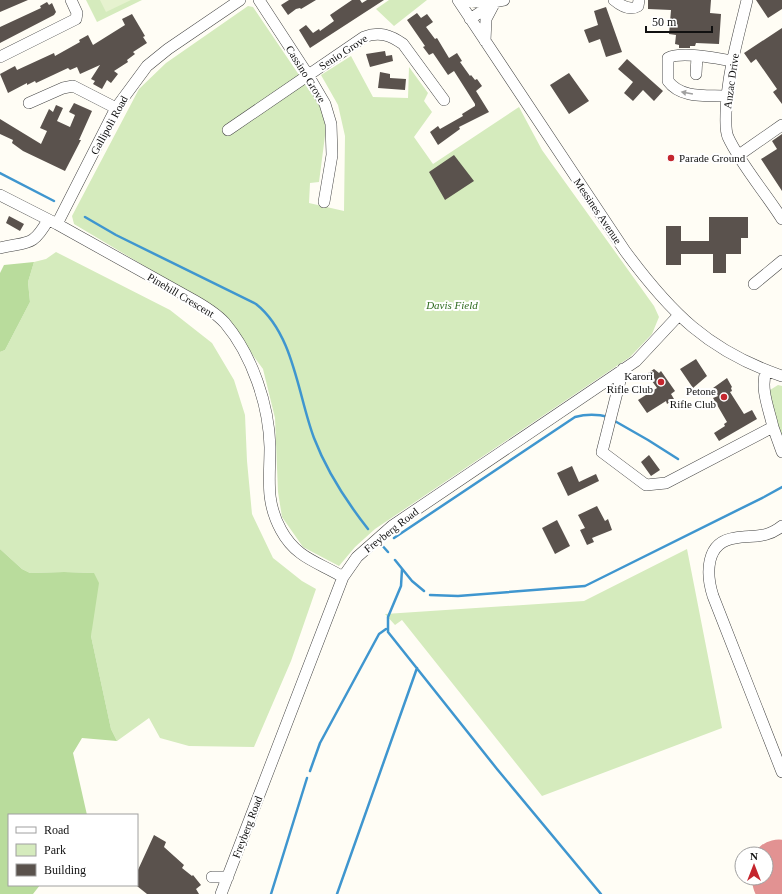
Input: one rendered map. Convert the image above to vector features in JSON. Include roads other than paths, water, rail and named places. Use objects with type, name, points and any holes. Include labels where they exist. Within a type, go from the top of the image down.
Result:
[{"type":"street","points":[[0,56],[76,19],[77,12],[71,0]]},
{"type":"street","name":"Gallipoli Road","points":[[0,248],[24,245],[32,241],[52,222],[116,108],[147,66],[168,49],[240,0]]},
{"type":"street","name":"Cassino Grove","points":[[258,0],[308,75],[325,104],[331,124],[332,155],[324,202]]},
{"type":"street","name":"Messines Avenue","points":[[458,0],[625,251],[650,285],[678,316],[710,341],[733,355],[766,371],[782,376]]},
{"type":"street","points":[[465,0],[498,1]]},
{"type":"street","points":[[616,2],[635,8],[638,6],[639,0]]},
{"type":"street","name":"Anzac Drive","points":[[747,0],[732,61],[726,96],[728,136],[739,155],[780,213]]},
{"type":"street","points":[[470,18],[498,1]]},
{"type":"street","points":[[485,42],[486,19],[498,1]]},
{"type":"street","name":"Senio Grove","points":[[228,130],[364,37],[372,34],[382,34],[393,37],[402,44],[444,100]]},
{"type":"street","points":[[726,96],[678,91],[668,81],[668,58],[675,55],[705,56],[732,61]]},
{"type":"street","points":[[696,74],[698,56]]},
{"type":"street","points":[[29,103],[63,88],[73,86],[116,108]]},
{"type":"street","points":[[739,155],[782,125]]},
{"type":"street","name":"Pinehill Crescent","points":[[0,196],[52,222],[194,300],[224,322],[240,344],[251,366],[265,409],[270,446],[268,483],[271,507],[281,531],[298,552],[317,564],[343,576]]},
{"type":"street","points":[[754,284],[782,261]]},
{"type":"street","name":"Freyberg Road","points":[[221,894],[343,576],[357,557],[392,526],[636,361],[678,316]]},
{"type":"street","points":[[623,369],[602,452],[646,485],[666,483],[773,427]]},
{"type":"street","points":[[766,371],[763,379],[764,387],[773,427],[782,452]]},
{"type":"street","points":[[782,526],[763,536],[733,538],[721,543],[712,552],[708,567],[708,580],[712,596],[782,772]]},
{"type":"street","points":[[212,877],[228,878]]},
{"type":"waterway","points":[[0,173],[54,201]]},
{"type":"waterway","points":[[85,217],[116,235],[256,304],[269,317],[279,332],[287,349],[308,421],[319,451],[338,486],[368,529]]},
{"type":"waterway","points":[[394,538],[575,417],[583,415],[600,415],[609,417]]},
{"type":"waterway","points":[[613,420],[678,459]]},
{"type":"waterway","points":[[430,595],[458,596],[585,586],[782,487]]},
{"type":"waterway","points":[[380,543],[388,552]]},
{"type":"waterway","points":[[395,560],[412,581],[424,591]]},
{"type":"waterway","points":[[402,569],[401,586],[388,617],[388,632],[497,769],[601,894]]},
{"type":"waterway","points":[[310,771],[320,743],[379,634],[386,629]]},
{"type":"waterway","points":[[337,894],[417,668]]},
{"type":"waterway","points":[[271,894],[307,778]]},
{"type":"place","name":"Parade Ground","points":[[671,158]]},
{"type":"place","name":"Karori Rifle Club","points":[[661,382]]},
{"type":"place","name":"Petone Rifle Club","points":[[724,397]]},
{"type":"park label","name":"Davis Field","points":[[452,305]]}]
